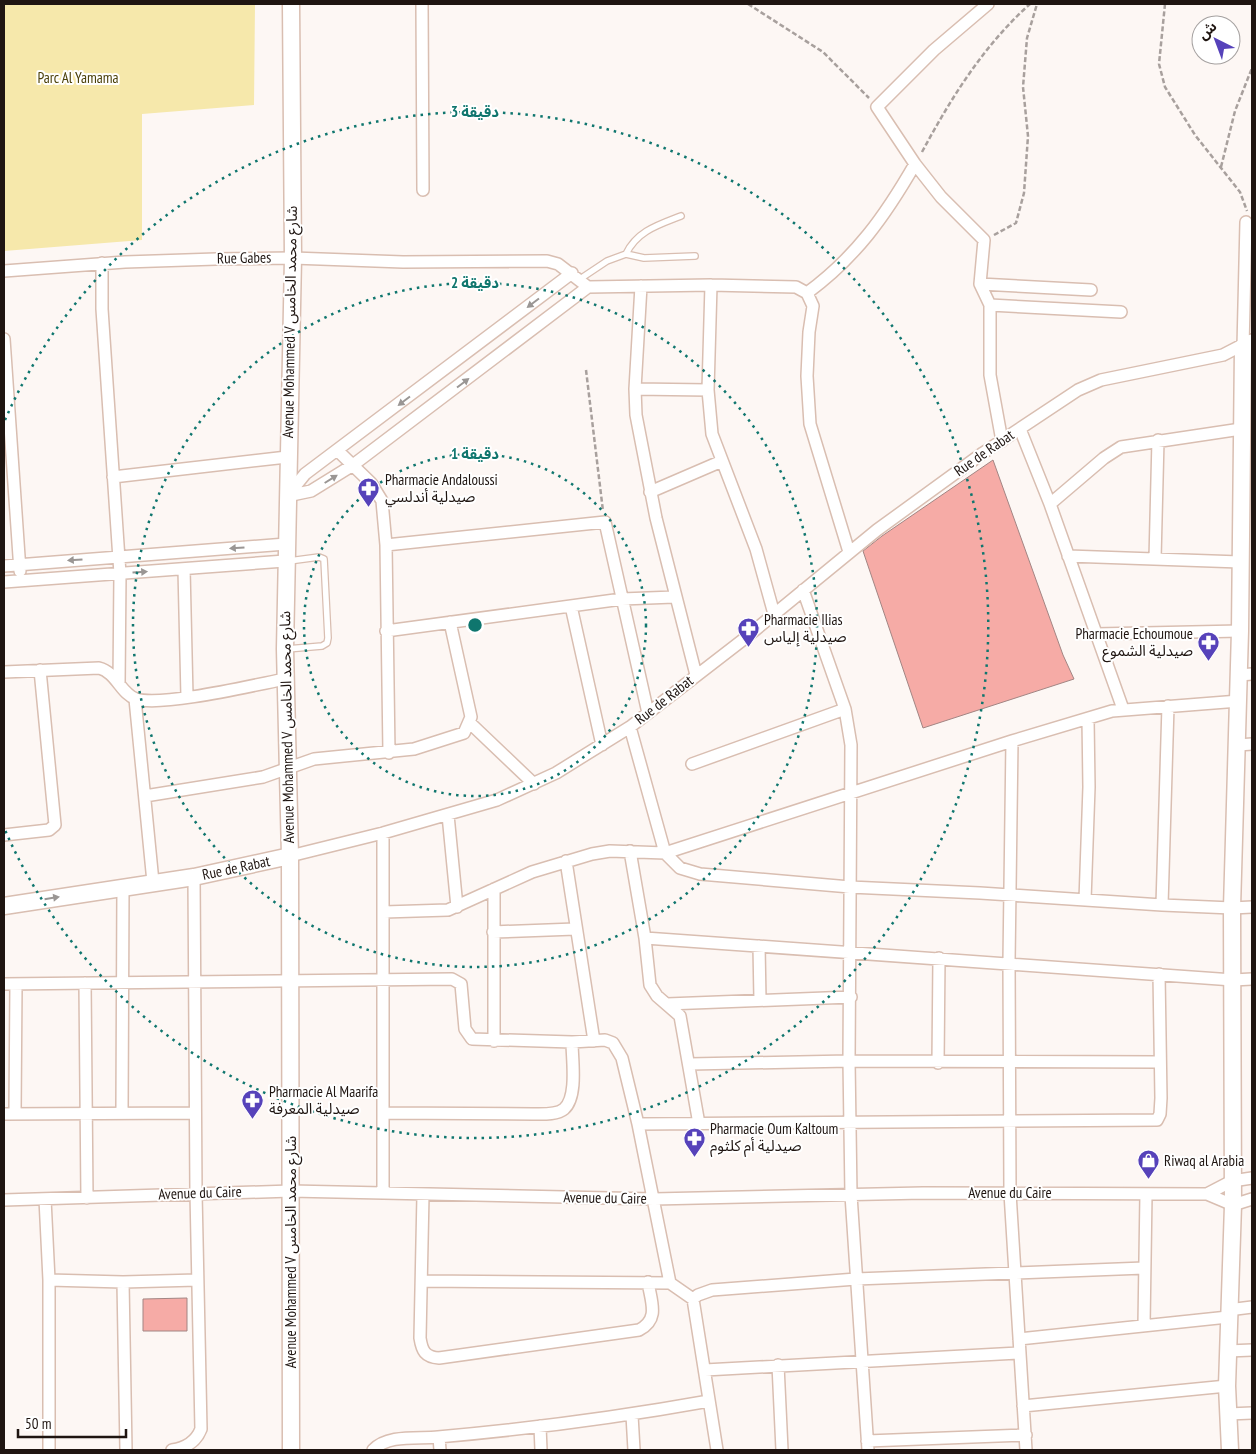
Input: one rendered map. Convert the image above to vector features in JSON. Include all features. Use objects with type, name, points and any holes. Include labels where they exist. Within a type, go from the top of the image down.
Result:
[{"type":"main road","name":"Avenue Mohammed V شارع محمد الخامس","points":[[291,4],[293,258],[285,562],[286,770],[290,856],[291,1450]]},
{"type":"main road","points":[[1230,1450],[1227,1386],[1233,1205],[1232,908],[1245,745],[1239,701],[1246,674],[1240,631],[1240,562],[1241,429],[1248,343]]},
{"type":"main road","name":"Rue de Rabat","points":[[4,906],[194,877],[290,856]]},
{"type":"street","points":[[422,4],[423,190]]},
{"type":"street","points":[[988,4],[934,50],[877,106],[915,164],[941,197],[984,240],[980,284],[990,304],[990,376],[1002,441]]},
{"type":"street","points":[[807,293],[846,262],[875,228],[915,164]]},
{"type":"street","points":[[1246,222],[1248,343]]},
{"type":"street","name":"Rue Gabes","points":[[4,271],[102,263],[293,258],[403,262],[547,261],[554,262],[580,280]]},
{"type":"street","points":[[102,263],[102,309],[120,574],[119,684]]},
{"type":"street","points":[[287,496],[305,474],[580,280],[641,286],[788,286],[807,293],[813,306],[809,332],[807,376],[810,424],[849,552]]},
{"type":"street","points":[[287,496],[311,491],[353,465],[580,280]]},
{"type":"street","points":[[980,284],[1091,290]]},
{"type":"street","points":[[711,285],[708,390],[712,434],[756,549],[774,614]]},
{"type":"street","points":[[641,286],[635,389],[636,415],[650,492],[674,597],[696,675]]},
{"type":"street","points":[[990,304],[1121,312]]},
{"type":"street","points":[[4,339],[9,514],[20,580]]},
{"type":"street","name":"Rue de Rabat","points":[[290,856],[448,815],[497,800],[534,784],[630,727],[774,614],[849,552],[1002,441],[1078,390],[1101,380],[1209,359],[1248,343]]},
{"type":"street","points":[[635,389],[708,390]]},
{"type":"street","points":[[1020,429],[1050,504],[1123,709]]},
{"type":"street","points":[[1050,504],[1113,452],[1129,445],[1241,429]]},
{"type":"street","points":[[1155,559],[1158,440]]},
{"type":"street","points":[[338,451],[371,483],[382,501],[386,545],[389,753]]},
{"type":"street","points":[[113,477],[288,457]]},
{"type":"street","points":[[650,492],[722,461]]},
{"type":"street","points":[[386,545],[605,522],[648,713]]},
{"type":"street","points":[[4,566],[286,544]]},
{"type":"street","points":[[1068,556],[1240,562]]},
{"type":"street","points":[[4,582],[285,562]]},
{"type":"street","points":[[184,569],[187,697]]},
{"type":"street","points":[[803,590],[845,709],[851,745],[850,1122],[856,1279],[868,1446],[918,1445],[1026,1435]]},
{"type":"street","points":[[386,631],[622,599],[674,597]]},
{"type":"street","points":[[570,606],[602,745]]},
{"type":"street","points":[[145,796],[263,777],[314,759],[414,749],[454,738],[464,733],[471,717],[450,622]]},
{"type":"street","points":[[1096,634],[1240,631]]},
{"type":"street","points":[[4,672],[99,668],[109,672],[135,699],[153,882]]},
{"type":"street","points":[[4,834],[49,830],[55,825],[40,670]]},
{"type":"street","points":[[135,699],[187,697],[285,679]]},
{"type":"street","points":[[384,912],[426,912],[457,907],[532,872],[566,861],[610,851],[665,853],[1012,740],[1123,709],[1239,701]]},
{"type":"street","points":[[1162,906],[1168,706]]},
{"type":"street","points":[[692,764],[845,709]]},
{"type":"street","points":[[1085,900],[1089,787],[1088,719]]},
{"type":"street","points":[[470,723],[534,784]]},
{"type":"street","points":[[630,727],[665,853],[680,868],[700,874],[850,887],[1010,895],[1162,906],[1232,908],[1252,906]]},
{"type":"street","points":[[1012,740],[1009,962],[1010,1193],[1026,1450]]},
{"type":"street","points":[[448,815],[457,907]]},
{"type":"street","points":[[383,833],[383,1193]]},
{"type":"street","points":[[630,851],[645,938],[650,985],[656,996],[680,1016],[690,1064],[699,1124]]},
{"type":"street","points":[[566,861],[575,929],[594,1041]]},
{"type":"street","points":[[172,1450],[190,1444],[197,1439],[201,1429],[197,1280],[194,877]]},
{"type":"street","points":[[122,1112],[123,887]]},
{"type":"street","points":[[494,889],[494,1041]]},
{"type":"street","points":[[493,932],[575,929]]},
{"type":"street","points":[[645,938],[1009,962],[1233,980],[1252,979]]},
{"type":"street","points":[[759,946],[760,1000]]},
{"type":"street","points":[[938,1063],[939,958]]},
{"type":"street","points":[[638,1124],[1157,1120],[1160,1114],[1159,974]]},
{"type":"street","points":[[195,1113],[86,1112],[10,1114],[10,984],[452,979],[457,981],[463,989],[465,1028],[472,1039],[572,1042],[605,1040],[612,1043],[618,1049],[638,1124],[670,1283]]},
{"type":"street","points":[[85,983],[87,1198]]},
{"type":"street","points":[[667,1004],[851,997]]},
{"type":"street","points":[[384,1113],[554,1113],[564,1109],[570,1101],[573,1086],[572,1042]]},
{"type":"street","points":[[690,1064],[849,1061],[938,1063],[1010,1061],[1159,1062]]},
{"type":"street","name":"Avenue du Caire","points":[[1207,1194],[1232,1181],[1252,1178]]},
{"type":"street","name":"Avenue du Caire","points":[[4,1200],[291,1191],[654,1199],[1010,1193],[1207,1194],[1233,1205]]},
{"type":"street","points":[[1144,1325],[1146,1194]]},
{"type":"street","points":[[423,1195],[422,1349],[429,1357],[439,1358],[640,1330],[649,1325],[652,1319],[648,1282]]},
{"type":"street","points":[[1233,1205],[1252,1198]]},
{"type":"street","points":[[45,1199],[50,1280],[49,1450]]},
{"type":"street","points":[[693,1299],[712,1290],[856,1279],[1144,1268]]},
{"type":"street","points":[[50,1280],[123,1282],[197,1280]]},
{"type":"street","points":[[423,1281],[670,1283],[693,1299],[717,1450]]},
{"type":"street","points":[[123,1282],[126,1450]]},
{"type":"street","points":[[1019,1339],[1228,1314],[1252,1307]]},
{"type":"street","points":[[1228,1351],[1252,1350]]},
{"type":"street","points":[[705,1370],[1020,1353]]},
{"type":"street","points":[[778,1366],[782,1450]]},
{"type":"street","points":[[1024,1406],[1227,1386]]},
{"type":"street","points":[[373,1450],[380,1445],[396,1440],[439,1437],[632,1415],[709,1401]]},
{"type":"street","points":[[1228,1414],[1252,1412]]},
{"type":"street","points":[[632,1415],[634,1450]]},
{"type":"street","points":[[540,1426],[541,1450]]},
{"type":"street","points":[[439,1437],[440,1450]]},
{"type":"lane","points":[[626,254],[631,243],[650,228],[681,216]]},
{"type":"lane","points":[[580,280],[606,261],[626,254],[644,258],[695,256]]},
{"type":"lane","points":[[285,562],[319,557],[324,560],[328,638],[327,643],[322,646],[285,649]]},
{"type":"path","points":[[748,4],[824,52],[877,106]]},
{"type":"path","points":[[915,164],[937,124],[976,63],[1014,18],[1030,4]]},
{"type":"path","points":[[984,240],[1016,223],[1024,193],[1028,136],[1023,87],[1028,38],[1037,4]]},
{"type":"path","points":[[1165,4],[1159,64],[1165,87],[1195,135],[1244,199],[1246,222]]},
{"type":"path","points":[[1221,167],[1235,111],[1252,68]]},
{"type":"path","points":[[586,370],[597,474],[605,522]]},
{"type":"green space","name":"Parc Al Yamama","points":[[4,4],[255,4],[254,105],[142,114],[142,240],[4,251]]},
{"type":"building","points":[[993,460],[1063,655],[1074,679],[923,728],[863,551]]},
{"type":"building","points":[[187,1298],[187,1331],[143,1331],[143,1299]]},
{"type":"place","name":"Pharmacie Andaloussi صيدلية أندلسي","points":[[369,508]]},
{"type":"place","name":"Pharmacie Ilias صيدلية إلياس","points":[[748,648]]},
{"type":"place","name":"Pharmacie Echoumoue صيدلية الشموع","points":[[1209,662]]},
{"type":"place","name":"Pharmacie Al Maarifa صيدلية المعرفة","points":[[253,1120]]},
{"type":"place","name":"Pharmacie Oum Kaltoum صيدلية أم كلثوم","points":[[694,1157]]},
{"type":"place","name":"Riwaq al Arabia","points":[[1148,1180]]}]
